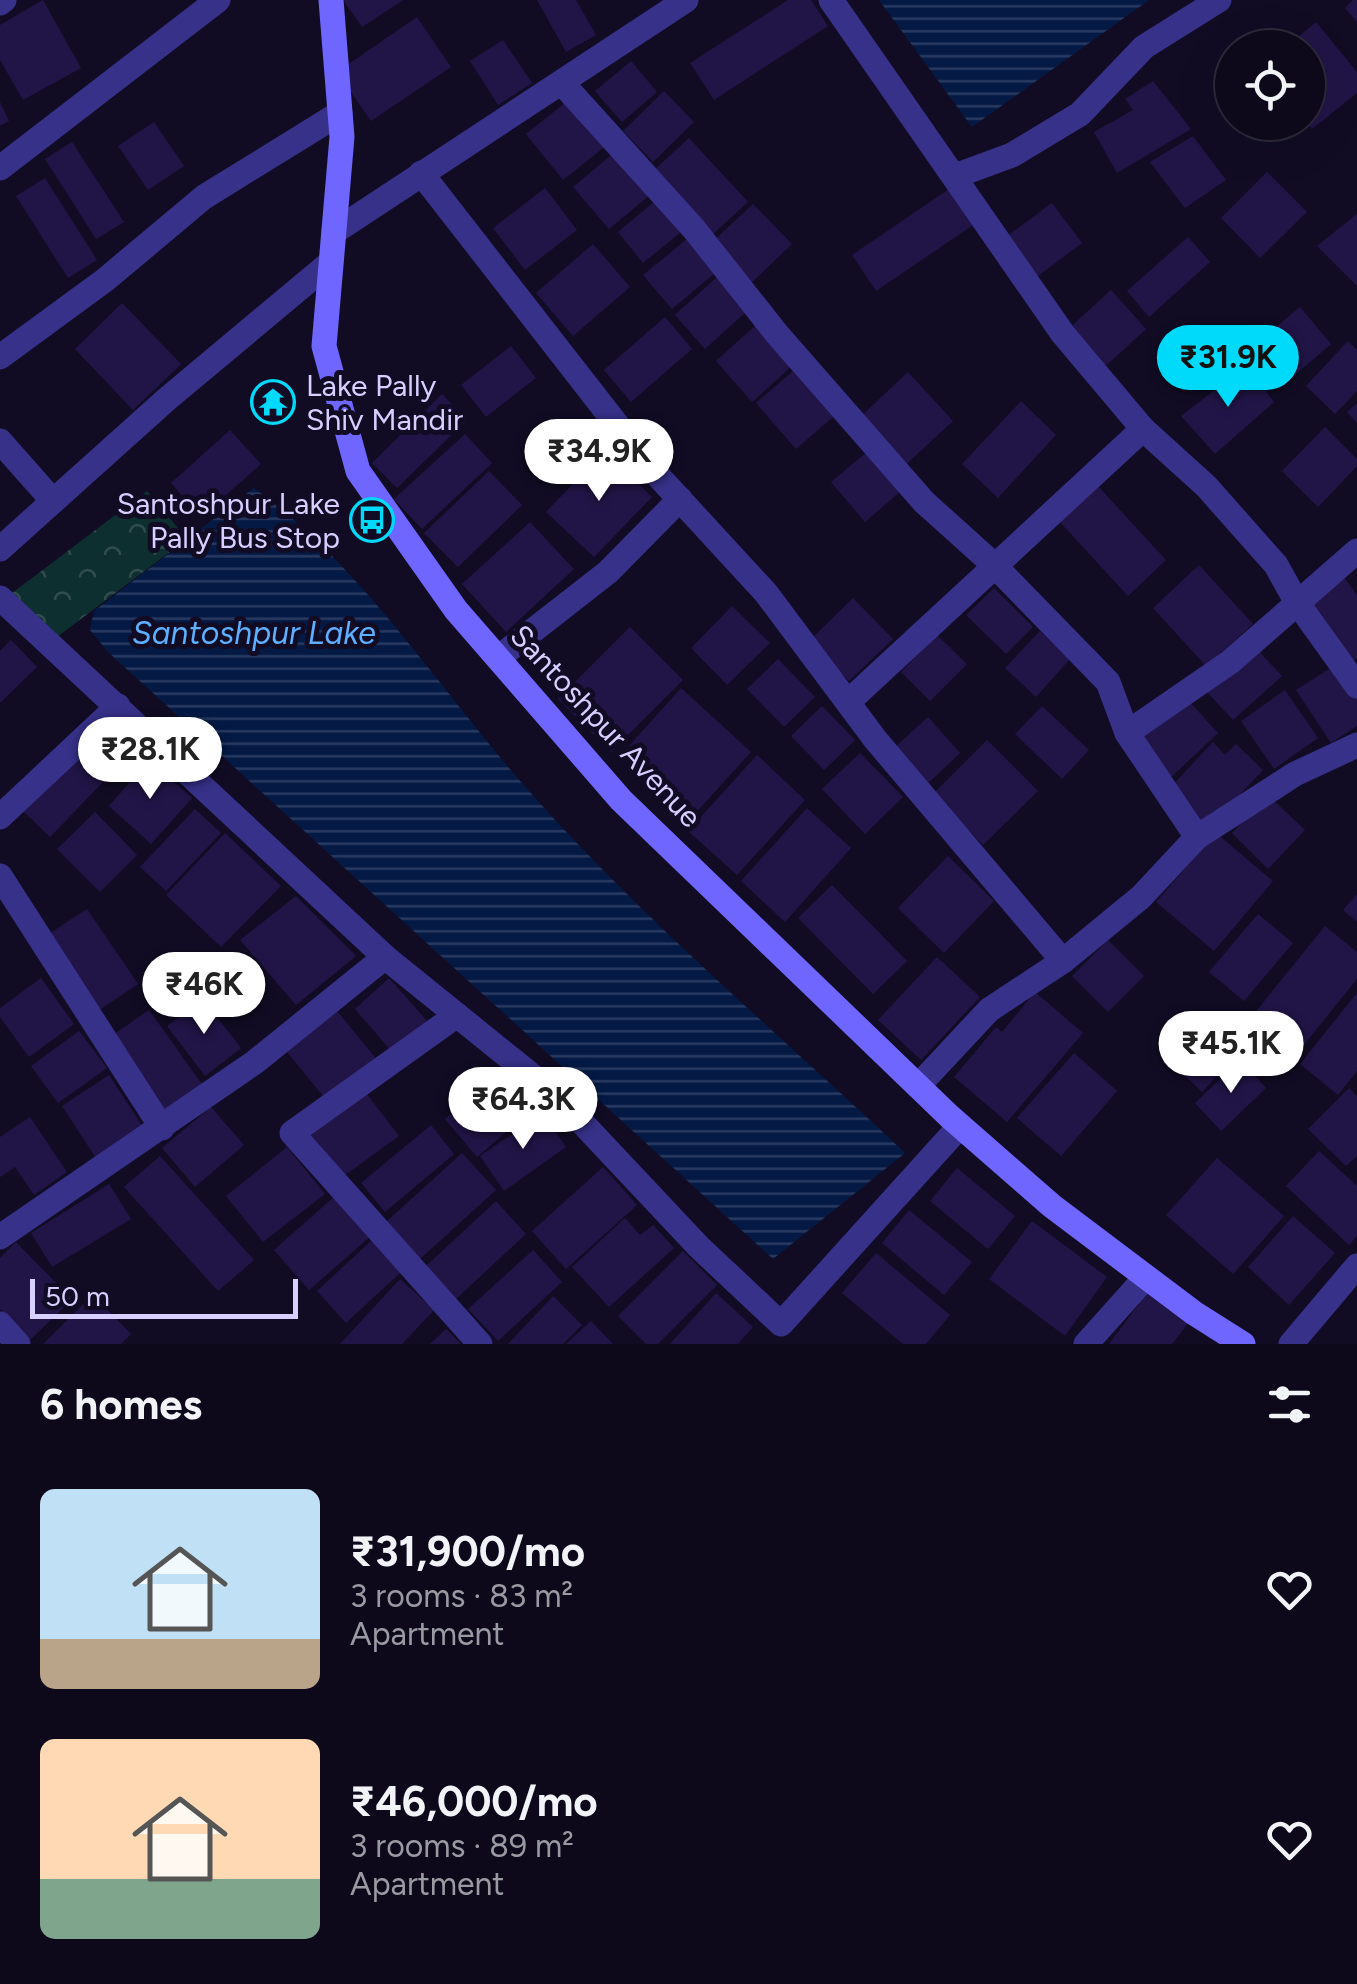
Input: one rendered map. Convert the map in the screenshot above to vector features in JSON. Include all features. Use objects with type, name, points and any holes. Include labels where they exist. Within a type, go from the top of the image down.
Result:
[{"type":"main road","name":"Santoshpur Avenue","points":[[331,0],[340,114],[324,346],[358,470],[456,610],[621,800],[960,1126],[1052,1206],[1243,1344]]},
{"type":"street","points":[[0,168],[218,0]]},
{"type":"street","points":[[334,232],[686,0]]},
{"type":"street","points":[[831,0],[1063,334],[1143,429],[1206,486],[1276,565],[1296,601],[1357,686]]},
{"type":"street","points":[[955,176],[1012,155],[1080,114],[1144,47],[1219,0]]},
{"type":"street","points":[[562,83],[694,229],[777,334],[924,502],[993,564],[1108,682],[1128,733],[1197,837]]},
{"type":"street","points":[[0,358],[105,280],[204,197],[340,114]]},
{"type":"street","points":[[421,174],[602,407],[766,593],[848,702],[1062,961]]},
{"type":"street","points":[[0,548],[331,262]]},
{"type":"street","points":[[848,702],[1143,429]]},
{"type":"street","points":[[0,441],[53,501]]},
{"type":"street","points":[[498,658],[608,572],[680,499]]},
{"type":"street","points":[[1128,733],[1230,662],[1357,551]]},
{"type":"street","points":[[0,598],[385,957],[558,1096],[700,1246],[781,1324],[960,1126]]},
{"type":"street","points":[[2,812],[118,706]]},
{"type":"street","points":[[918,1086],[989,1010],[1062,961],[1141,897],[1197,837],[1295,774],[1357,746]]},
{"type":"street","points":[[0,876],[162,1128]]},
{"type":"street","points":[[0,1238],[255,1062],[385,957]]},
{"type":"street","points":[[457,1015],[292,1134],[480,1344]]},
{"type":"street","points":[[1291,1344],[1357,1266]]},
{"type":"street","points":[[1086,1344],[1146,1277]]},
{"type":"street","points":[[0,1324],[18,1344]]},
{"type":"green space","points":[[147,491],[187,539],[49,643],[3,600]]},
{"type":"water","points":[[879,0],[1149,0],[972,127]]},
{"type":"water","name":"Santoshpur Lake","points":[[254,488],[294,520],[365,592],[528,790],[618,885],[905,1153],[773,1259],[108,652],[90,630],[94,611]]},
{"type":"building","points":[[43,0],[81,68],[23,100],[0,60],[0,25]]},
{"type":"building","points":[[343,0],[403,0],[362,27]]},
{"type":"building","points":[[537,0],[576,0],[596,35],[566,52]]},
{"type":"building","points":[[788,0],[811,0],[828,26],[714,100],[690,63]]},
{"type":"building","points":[[1357,0],[1357,22],[1345,8]]},
{"type":"building","points":[[417,17],[451,67],[371,121],[337,72]]},
{"type":"building","points":[[1316,22],[1323,30],[1306,30]]},
{"type":"building","points":[[1325,33],[1357,72],[1357,93],[1325,119]]},
{"type":"building","points":[[503,40],[532,83],[498,105],[470,61]]},
{"type":"building","points":[[631,61],[657,92],[622,122],[595,91]]},
{"type":"building","points":[[1153,81],[1191,129],[1117,173],[1094,132],[1133,110],[1125,99]]},
{"type":"building","points":[[664,91],[694,122],[653,162],[623,131]]},
{"type":"building","points":[[570,99],[607,145],[563,180],[526,134]]},
{"type":"building","points":[[0,102],[9,121],[0,126]]},
{"type":"building","points":[[154,122],[184,166],[148,190],[118,146]]},
{"type":"building","points":[[1193,136],[1226,180],[1185,208],[1150,162]]},
{"type":"building","points":[[689,138],[748,202],[712,235],[653,171]]},
{"type":"building","points":[[72,142],[124,222],[96,239],[45,159]]},
{"type":"building","points":[[615,152],[651,194],[609,229],[573,187]]},
{"type":"building","points":[[1267,172],[1307,212],[1260,258],[1221,218]]},
{"type":"building","points":[[45,178],[97,260],[68,278],[16,196]]},
{"type":"building","points":[[952,187],[976,223],[876,291],[852,255]]},
{"type":"building","points":[[545,188],[577,230],[525,270],[493,228]]},
{"type":"building","points":[[655,201],[681,232],[643,263],[618,232]]},
{"type":"building","points":[[1052,203],[1082,243],[1034,279],[1003,239]]},
{"type":"building","points":[[753,204],[792,244],[748,286],[709,245]]},
{"type":"building","points":[[1357,214],[1357,286],[1317,246]]},
{"type":"building","points":[[1188,237],[1210,262],[1149,317],[1127,291]]},
{"type":"building","points":[[687,239],[715,273],[672,309],[643,275]]},
{"type":"building","points":[[593,244],[630,287],[573,336],[536,293]]},
{"type":"building","points":[[717,277],[748,310],[705,349],[675,315]]},
{"type":"building","points":[[1111,290],[1146,329],[1098,373],[1063,334]]},
{"type":"building","points":[[122,303],[181,364],[133,410],[75,349]]},
{"type":"building","points":[[1300,307],[1331,344],[1280,388],[1248,350]]},
{"type":"building","points":[[665,317],[692,349],[631,402],[604,370]]},
{"type":"building","points":[[757,324],[793,365],[752,402],[716,361]]},
{"type":"building","points":[[1348,341],[1357,350],[1357,391],[1335,414],[1306,386]]},
{"type":"building","points":[[511,346],[536,378],[486,417],[461,385]]},
{"type":"building","points":[[1246,366],[1274,402],[1215,454],[1181,416]]},
{"type":"building","points":[[793,371],[833,417],[796,449],[756,403]]},
{"type":"building","points":[[908,372],[953,421],[902,468],[857,420]]},
{"type":"building","points":[[442,394],[467,420],[397,488],[372,463]]},
{"type":"building","points":[[1021,401],[1056,435],[998,498],[962,464]]},
{"type":"building","points":[[1357,403],[1357,423],[1347,412]]},
{"type":"building","points":[[1325,427],[1357,459],[1357,466],[1318,507],[1282,471]]},
{"type":"building","points":[[230,430],[261,464],[201,517],[171,483]]},
{"type":"building","points":[[465,434],[492,463],[422,529],[394,499]]},
{"type":"building","points":[[604,451],[652,497],[594,557],[546,512]]},
{"type":"building","points":[[867,452],[901,491],[865,522],[831,482]]},
{"type":"building","points":[[489,471],[522,505],[458,567],[424,533]]},
{"type":"building","points":[[1096,484],[1166,560],[1128,596],[1058,520]]},
{"type":"building","points":[[530,522],[574,569],[506,632],[462,584]]},
{"type":"building","points":[[1199,565],[1253,624],[1206,666],[1153,608]]},
{"type":"building","points":[[1338,569],[1357,595],[1357,658],[1345,667],[1296,601]]},
{"type":"building","points":[[994,588],[1033,627],[1006,654],[966,615]]},
{"type":"building","points":[[853,598],[893,639],[849,681],[809,641]]},
{"type":"building","points":[[732,606],[770,643],[727,685],[691,648]]},
{"type":"building","points":[[630,627],[683,680],[611,752],[558,699]]},
{"type":"building","points":[[1040,631],[1070,659],[1036,697],[1005,668]]},
{"type":"building","points":[[937,635],[967,664],[930,701],[901,672]]},
{"type":"building","points":[[11,640],[37,667],[0,703],[0,651]]},
{"type":"building","points":[[1252,644],[1282,676],[1233,720],[1203,688]]},
{"type":"building","points":[[778,659],[815,697],[784,727],[747,689]]},
{"type":"building","points":[[1337,664],[1357,695],[1357,726],[1331,743],[1296,690]]},
{"type":"building","points":[[681,688],[751,752],[691,818],[621,755]]},
{"type":"building","points":[[1285,690],[1318,738],[1274,769],[1241,721]]},
{"type":"building","points":[[1186,698],[1218,733],[1168,780],[1135,744]]},
{"type":"building","points":[[822,706],[855,740],[824,770],[791,736]]},
{"type":"building","points":[[1042,706],[1089,750],[1062,779],[1015,734]]},
{"type":"building","points":[[928,717],[960,753],[925,786],[892,750]]},
{"type":"building","points":[[106,725],[133,751],[50,837],[22,810]]},
{"type":"building","points":[[987,740],[1038,791],[983,845],[933,794]]},
{"type":"building","points":[[1213,742],[1225,755],[1236,744],[1263,770],[1208,828],[1168,790]]},
{"type":"building","points":[[860,753],[903,797],[865,834],[822,789]]},
{"type":"building","points":[[757,755],[805,800],[737,875],[688,831]]},
{"type":"building","points":[[149,760],[192,798],[151,844],[109,806]]},
{"type":"building","points":[[1268,795],[1305,830],[1268,869],[1232,833]]},
{"type":"building","points":[[807,808],[851,848],[785,922],[741,881]]},
{"type":"building","points":[[195,809],[221,833],[166,891],[140,867]]},
{"type":"building","points":[[95,812],[137,855],[100,892],[57,849]]},
{"type":"building","points":[[225,833],[281,886],[221,947],[166,895]]},
{"type":"building","points":[[1216,833],[1273,881],[1214,951],[1156,902]]},
{"type":"building","points":[[948,856],[994,901],[944,953],[898,908]]},
{"type":"building","points":[[832,885],[907,961],[873,994],[798,918]]},
{"type":"building","points":[[1357,894],[1357,922],[1343,910]]},
{"type":"building","points":[[296,896],[356,956],[296,1005],[240,940]]},
{"type":"building","points":[[87,909],[138,984],[95,1013],[44,937]]},
{"type":"building","points":[[1258,914],[1293,943],[1244,1001],[1209,972]]},
{"type":"building","points":[[1325,926],[1357,952],[1357,979],[1290,1062],[1245,1025]]},
{"type":"building","points":[[1108,940],[1144,976],[1108,1012],[1072,976]]},
{"type":"building","points":[[937,957],[980,997],[921,1060],[878,1020]]},
{"type":"building","points":[[41,978],[74,1024],[29,1057],[0,1017],[0,1008]]},
{"type":"building","points":[[389,978],[428,1022],[393,1053],[355,1009]]},
{"type":"building","points":[[1035,992],[1083,1033],[1007,1122],[954,1077],[996,1027],[1002,1032]]},
{"type":"building","points":[[1357,993],[1357,1071],[1338,1095],[1300,1064]]},
{"type":"building","points":[[203,999],[241,1048],[205,1076],[167,1026]]},
{"type":"building","points":[[149,1010],[204,1087],[163,1117],[107,1039]]},
{"type":"building","points":[[337,1011],[379,1062],[329,1103],[287,1052]]},
{"type":"building","points":[[1213,1018],[1244,1048],[1202,1092],[1171,1062]]},
{"type":"building","points":[[79,1031],[107,1068],[58,1103],[31,1066]]},
{"type":"building","points":[[1074,1053],[1117,1091],[1061,1156],[1017,1118]]},
{"type":"building","points":[[1240,1060],[1266,1088],[1221,1131],[1195,1103]]},
{"type":"building","points":[[503,1071],[534,1108],[477,1157],[445,1119]]},
{"type":"building","points":[[109,1075],[143,1127],[96,1158],[62,1106]]},
{"type":"building","points":[[1349,1088],[1357,1096],[1357,1156],[1346,1166],[1308,1129]]},
{"type":"building","points":[[363,1089],[399,1136],[341,1178],[306,1130]]},
{"type":"building","points":[[211,1107],[244,1145],[195,1187],[162,1148]]},
{"type":"building","points":[[543,1113],[566,1147],[504,1191],[480,1156]]},
{"type":"building","points":[[30,1117],[67,1172],[34,1195],[15,1167],[0,1177],[0,1137]]},
{"type":"building","points":[[431,1125],[454,1154],[385,1212],[361,1183]]},
{"type":"building","points":[[287,1147],[325,1194],[263,1242],[226,1196]]},
{"type":"building","points":[[1319,1151],[1357,1186],[1357,1236],[1349,1245],[1286,1186]]},
{"type":"building","points":[[462,1153],[496,1190],[420,1259],[386,1222]]},
{"type":"building","points":[[160,1156],[254,1260],[218,1291],[124,1187]]},
{"type":"building","points":[[1217,1158],[1284,1216],[1233,1274],[1166,1215]]},
{"type":"building","points":[[603,1167],[637,1205],[566,1269],[532,1231]]},
{"type":"building","points":[[957,1168],[1015,1216],[988,1249],[930,1201]]},
{"type":"building","points":[[109,1184],[131,1219],[52,1267],[31,1233]]},
{"type":"building","points":[[336,1195],[372,1235],[309,1290],[274,1250]]},
{"type":"building","points":[[496,1201],[526,1234],[456,1299],[426,1266]]},
{"type":"building","points":[[909,1210],[972,1262],[944,1295],[882,1243]]},
{"type":"building","points":[[1293,1216],[1335,1253],[1289,1305],[1248,1267]]},
{"type":"building","points":[[625,1218],[640,1235],[653,1225],[674,1248],[609,1307],[572,1267]]},
{"type":"building","points":[[1032,1221],[1107,1277],[1065,1336],[989,1279]]},
{"type":"building","points":[[372,1240],[401,1272],[346,1323],[317,1291]]},
{"type":"building","points":[[16,1242],[72,1299],[30,1340],[0,1309],[0,1258]]},
{"type":"building","points":[[533,1250],[562,1282],[498,1341],[468,1309]]},
{"type":"building","points":[[683,1251],[717,1285],[658,1344],[646,1344],[618,1316]]},
{"type":"building","points":[[876,1253],[950,1315],[926,1344],[903,1344],[842,1293]]},
{"type":"building","points":[[400,1279],[434,1310],[402,1344],[340,1344]]},
{"type":"building","points":[[716,1293],[753,1327],[738,1344],[670,1344]]},
{"type":"building","points":[[1147,1293],[1188,1323],[1172,1344],[1109,1344]]},
{"type":"building","points":[[93,1295],[131,1334],[121,1344],[43,1344]]},
{"type":"building","points":[[553,1296],[582,1325],[563,1344],[508,1344]]},
{"type":"building","points":[[591,1321],[613,1344],[566,1344]]},
{"type":"building","points":[[446,1329],[461,1344],[430,1344]]},
{"type":"place","name":"Lake Pally Shiv Mandir","points":[[273,402]]},
{"type":"place","name":"Santoshpur Lake Pally Bus Stop","points":[[372,520]]}]
